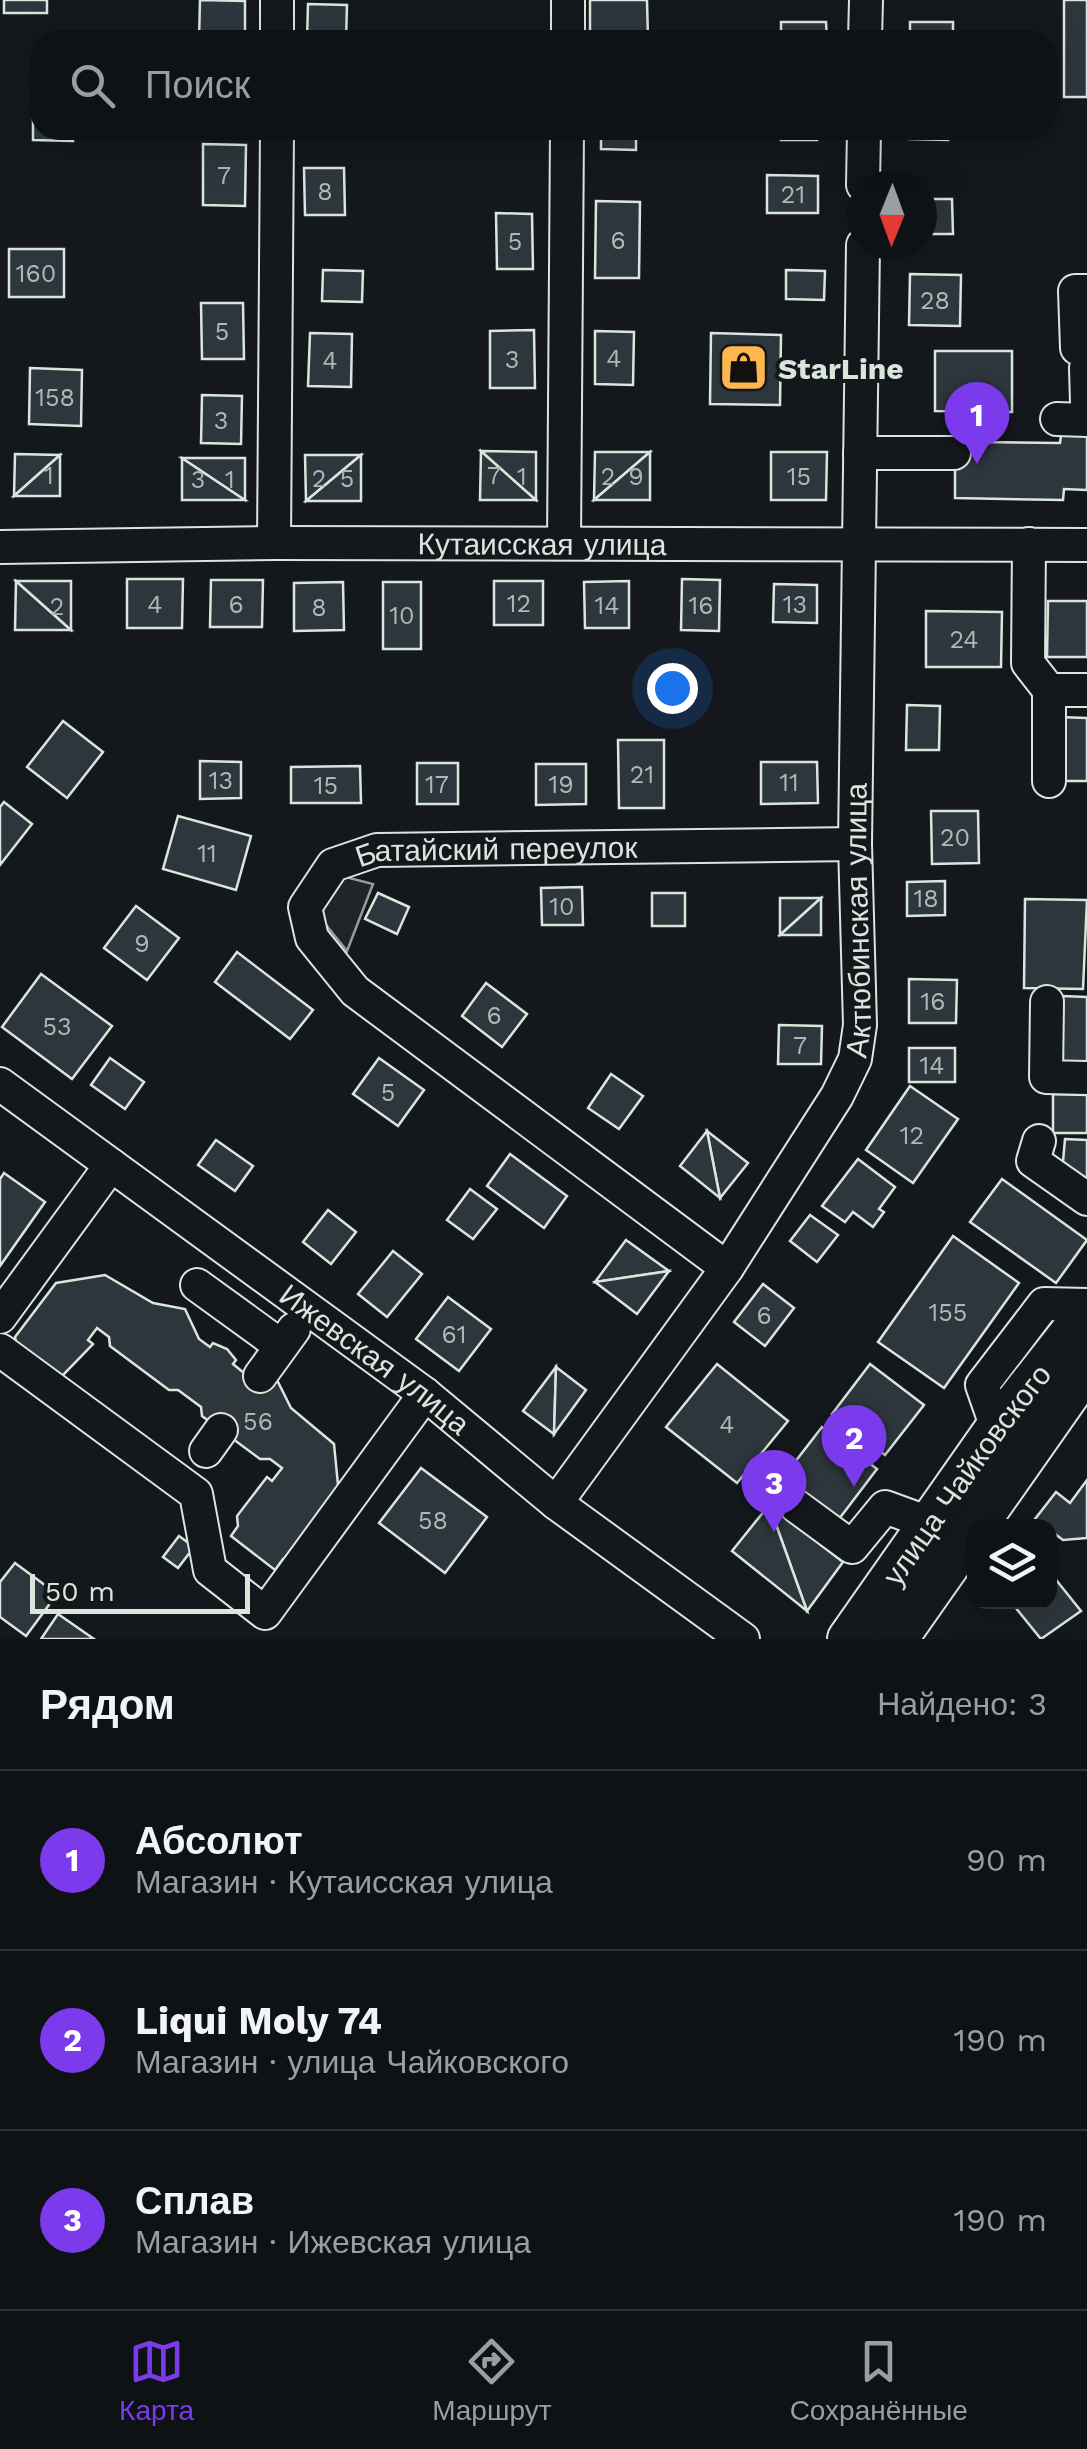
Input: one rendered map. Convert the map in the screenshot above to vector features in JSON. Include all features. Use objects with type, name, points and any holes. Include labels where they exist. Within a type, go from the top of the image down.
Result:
[{"type":"main road","name":"улица Чайковского","points":[[848,1639],[997,1428],[1087,1309]]},
{"type":"main road","name":"улица Чайковского","points":[[896,1639],[1087,1367]]},
{"type":"street","points":[[277,30],[278,0]]},
{"type":"street","points":[[568,0],[568,30]]},
{"type":"street","points":[[865,30],[866,0]]},
{"type":"street","points":[[274,543],[276,140]]},
{"type":"street","points":[[564,543],[567,140]]},
{"type":"street","points":[[863,170],[864,140]]},
{"type":"street","name":"Актюбинская улица","points":[[556,1504],[727,1268],[837,1096],[855,1059],[860,1025],[854,844],[862,260]]},
{"type":"street","points":[[1087,291],[1075,291],[1087,403]]},
{"type":"street","points":[[860,453],[954,453]]},
{"type":"street","name":"Кутаисская улица","points":[[0,547],[274,543],[1087,545]]},
{"type":"street","points":[[1030,544],[1028,663],[1049,690],[1049,781]]},
{"type":"street","points":[[1049,690],[1087,690]]},
{"type":"street","name":"Батайский переулок","points":[[727,1268],[355,991],[312,938],[305,907],[333,865],[378,850],[854,844]]},
{"type":"street","points":[[1047,1002],[1046,1076],[1087,1078]]},
{"type":"street","name":"Ижевская улица","points":[[0,1084],[425,1394],[556,1504],[743,1639]]},
{"type":"street","points":[[1039,1141],[1033,1161],[1087,1199]]},
{"type":"street","points":[[0,1317],[111,1165]]},
{"type":"street","points":[[224,1247],[190,1294],[281,1346]]},
{"type":"street","points":[[260,1376],[308,1309]]},
{"type":"street","points":[[0,1350],[196,1494],[210,1570],[265,1613],[425,1394]]},
{"type":"street","points":[[796,1506],[852,1547],[885,1507],[929,1523]]},
{"type":"shaded area","points":[[334,874],[373,884],[347,951],[314,910]]},
{"type":"building","points":[[4,0],[47,0],[47,13],[4,13]]},
{"type":"building","points":[[200,0],[245,1],[245,30],[199,30]]},
{"type":"building","points":[[590,0],[647,0],[648,30],[590,30]]},
{"type":"building","points":[[1064,0],[1087,0],[1087,97],[1064,97]]},
{"type":"building","points":[[308,4],[347,5],[346,30],[307,30]]},
{"type":"building","points":[[781,22],[826,22],[826,30],[781,30]]},
{"type":"building","points":[[910,22],[953,22],[953,30],[910,30]]},
{"type":"building","points":[[601,140],[636,140],[636,150],[601,149]]},
{"type":"building","points":[[203,144],[246,145],[245,206],[203,205]]},
{"type":"building","points":[[304,168],[344,168],[345,215],[305,215]]},
{"type":"building","points":[[767,175],[818,176],[818,213],[767,213]]},
{"type":"building","points":[[937,199],[952,199],[953,234],[937,234]]},
{"type":"building","points":[[596,201],[640,202],[639,278],[595,278]]},
{"type":"building","points":[[496,213],[532,214],[533,269],[497,269]]},
{"type":"building","points":[[9,249],[64,249],[64,297],[9,297]]},
{"type":"building","points":[[323,270],[363,271],[362,302],[322,301]]},
{"type":"building","points":[[786,270],[825,271],[824,300],[786,299]]},
{"type":"building","points":[[910,274],[961,275],[960,326],[909,325]]},
{"type":"building","points":[[201,303],[243,303],[244,359],[202,359]]},
{"type":"building","points":[[534,330],[535,388],[490,388],[490,331]]},
{"type":"building","points":[[595,331],[634,332],[633,385],[595,384]]},
{"type":"building","points":[[310,333],[352,334],[351,387],[308,386]]},
{"type":"building","points":[[711,333],[781,335],[780,405],[710,404]]},
{"type":"building","points":[[935,351],[1012,351],[1012,412],[935,411]]},
{"type":"building","points":[[30,368],[82,370],[81,426],[29,424]]},
{"type":"building","points":[[202,395],[242,396],[241,444],[201,443]]},
{"type":"building","points":[[1062,427],[1087,428],[1087,490],[1064,489],[1063,500],[955,498],[955,462],[977,442],[1060,443]]},
{"type":"building","points":[[481,451],[536,500],[480,500]]},
{"type":"building","points":[[481,451],[536,452],[536,500]]},
{"type":"building","points":[[595,452],[650,452],[594,500]]},
{"type":"building","points":[[650,452],[650,500],[594,500]]},
{"type":"building","points":[[771,452],[827,452],[826,500],[771,500]]},
{"type":"building","points":[[15,454],[60,455],[14,496]]},
{"type":"building","points":[[60,455],[60,496],[14,496]]},
{"type":"building","points":[[305,455],[361,455],[306,501]]},
{"type":"building","points":[[361,455],[361,501],[306,501]]},
{"type":"building","points":[[182,458],[245,500],[182,500]]},
{"type":"building","points":[[182,458],[245,458],[245,500]]},
{"type":"building","points":[[127,579],[183,579],[182,628],[127,628]]},
{"type":"building","points":[[682,579],[720,580],[719,631],[681,630]]},
{"type":"building","points":[[211,580],[263,580],[262,627],[210,627]]},
{"type":"building","points":[[16,581],[71,630],[15,630]]},
{"type":"building","points":[[16,581],[71,581],[71,630]]},
{"type":"building","points":[[494,581],[543,581],[543,625],[494,625]]},
{"type":"building","points":[[629,581],[629,628],[585,628],[584,582]]},
{"type":"building","points":[[343,582],[344,630],[294,631],[294,583]]},
{"type":"building","points":[[383,582],[421,582],[421,649],[383,649]]},
{"type":"building","points":[[774,584],[817,585],[817,623],[773,622]]},
{"type":"building","points":[[1048,601],[1087,601],[1087,657],[1047,657]]},
{"type":"building","points":[[926,611],[1002,612],[1001,667],[926,667]]},
{"type":"building","points":[[907,705],[940,706],[939,750],[906,750]]},
{"type":"building","points":[[1058,717],[1087,718],[1087,781],[1058,781]]},
{"type":"building","points":[[63,721],[103,752],[67,798],[27,767]]},
{"type":"building","points":[[618,740],[664,740],[664,808],[619,808]]},
{"type":"building","points":[[200,761],[241,762],[241,798],[200,799]]},
{"type":"building","points":[[761,762],[817,762],[818,803],[761,804]]},
{"type":"building","points":[[417,763],[458,763],[458,804],[417,804]]},
{"type":"building","points":[[536,764],[586,764],[586,804],[536,805]]},
{"type":"building","points":[[360,766],[361,803],[291,803],[291,767]]},
{"type":"building","points":[[4,802],[32,824],[0,865],[0,807]]},
{"type":"building","points":[[931,811],[978,811],[979,863],[932,864]]},
{"type":"building","points":[[178,816],[251,836],[236,890],[163,869]]},
{"type":"building","points":[[945,881],[945,915],[907,916],[907,882]]},
{"type":"building","points":[[582,887],[583,925],[542,925],[541,888]]},
{"type":"building","points":[[378,893],[409,907],[397,934],[365,919]]},
{"type":"building","points":[[652,893],[685,893],[685,926],[652,926]]},
{"type":"building","points":[[780,898],[821,898],[780,935]]},
{"type":"building","points":[[821,898],[821,935],[780,935]]},
{"type":"building","points":[[1025,899],[1087,900],[1083,989],[1024,988]]},
{"type":"building","points":[[136,906],[179,938],[147,980],[104,948]]},
{"type":"building","points":[[237,952],[313,1010],[290,1039],[215,982]]},
{"type":"building","points":[[41,974],[112,1026],[72,1079],[2,1027]]},
{"type":"building","points":[[909,979],[957,980],[956,1023],[909,1023]]},
{"type":"building","points":[[486,983],[527,1014],[502,1047],[462,1016]]},
{"type":"building","points":[[1062,996],[1087,997],[1087,1068],[1060,1067]]},
{"type":"building","points":[[779,1025],[822,1026],[821,1064],[778,1064]]},
{"type":"building","points":[[909,1048],[955,1048],[955,1082],[909,1082]]},
{"type":"building","points":[[110,1058],[144,1082],[125,1109],[91,1085]]},
{"type":"building","points":[[379,1058],[424,1090],[398,1126],[353,1094]]},
{"type":"building","points":[[611,1074],[643,1096],[619,1129],[588,1108]]},
{"type":"building","points":[[910,1086],[958,1119],[913,1183],[866,1150]]},
{"type":"building","points":[[1053,1094],[1087,1095],[1087,1133],[1053,1133]]},
{"type":"building","points":[[707,1131],[748,1163],[720,1198]]},
{"type":"building","points":[[707,1131],[720,1198],[680,1166]]},
{"type":"building","points":[[1065,1139],[1087,1140],[1087,1195],[1062,1173]]},
{"type":"building","points":[[216,1140],[253,1166],[235,1191],[198,1165]]},
{"type":"building","points":[[510,1154],[567,1196],[544,1228],[487,1186]]},
{"type":"building","points":[[858,1159],[895,1187],[879,1209],[884,1212],[873,1227],[853,1212],[845,1222],[822,1206]]},
{"type":"building","points":[[4,1173],[45,1202],[0,1266],[0,1179]]},
{"type":"building","points":[[1002,1179],[1087,1240],[1056,1283],[970,1222]]},
{"type":"building","points":[[470,1189],[497,1209],[473,1239],[447,1220]]},
{"type":"building","points":[[328,1210],[356,1232],[331,1264],[303,1242]]},
{"type":"building","points":[[810,1215],[838,1235],[817,1262],[790,1241]]},
{"type":"building","points":[[953,1236],[1019,1283],[944,1388],[878,1342]]},
{"type":"building","points":[[626,1240],[669,1271],[595,1282]]},
{"type":"building","points":[[393,1251],[422,1274],[387,1317],[358,1294]]},
{"type":"building","points":[[669,1271],[637,1314],[595,1282]]},
{"type":"building","points":[[105,1275],[153,1303],[185,1309],[199,1339],[210,1347],[213,1343],[227,1349],[236,1360],[233,1364],[244,1373],[276,1378],[291,1408],[334,1444],[339,1495],[291,1559],[283,1559],[275,1570],[231,1536],[238,1526],[237,1516],[267,1477],[272,1481],[282,1468],[270,1459],[260,1459],[202,1416],[201,1407],[178,1390],[169,1390],[110,1346],[109,1337],[97,1328],[88,1340],[93,1344],[60,1378],[17,1347],[15,1337],[56,1283]]},
{"type":"building","points":[[763,1284],[794,1308],[765,1346],[734,1322]]},
{"type":"building","points":[[448,1297],[491,1329],[459,1371],[416,1339]]},
{"type":"building","points":[[717,1364],[788,1421],[737,1483],[666,1427]]},
{"type":"building","points":[[870,1364],[924,1405],[885,1455],[832,1414]]},
{"type":"building","points":[[556,1367],[554,1434],[523,1411]]},
{"type":"building","points":[[556,1367],[586,1390],[554,1434]]},
{"type":"building","points":[[822,1427],[877,1469],[836,1523],[781,1480]]},
{"type":"building","points":[[421,1468],[487,1517],[445,1573],[379,1523]]},
{"type":"building","points":[[1087,1480],[1087,1538],[1063,1540],[1057,1536],[1057,1519],[1035,1519],[1056,1492],[1070,1503]]},
{"type":"building","points":[[769,1505],[843,1562],[807,1611]]},
{"type":"building","points":[[769,1505],[807,1611],[732,1551]]},
{"type":"building","points":[[179,1536],[194,1547],[178,1568],[163,1557]]},
{"type":"building","points":[[15,1563],[57,1594],[26,1636],[0,1617],[0,1582]]},
{"type":"building","points":[[1057,1581],[1081,1611],[1041,1639],[1017,1609],[1057,1609]]},
{"type":"building","points":[[58,1614],[94,1639],[41,1639]]},
{"type":"tunnel","points":[[221,1430],[260,1376]]},
{"type":"place","name":"StarLine","points":[[743,368]]},
{"type":"place","name":"Абсолют","points":[[977,464]]},
{"type":"place","name":"Liqui Moly 74","points":[[854,1487]]},
{"type":"place","name":"Сплав","points":[[774,1532]]}]
